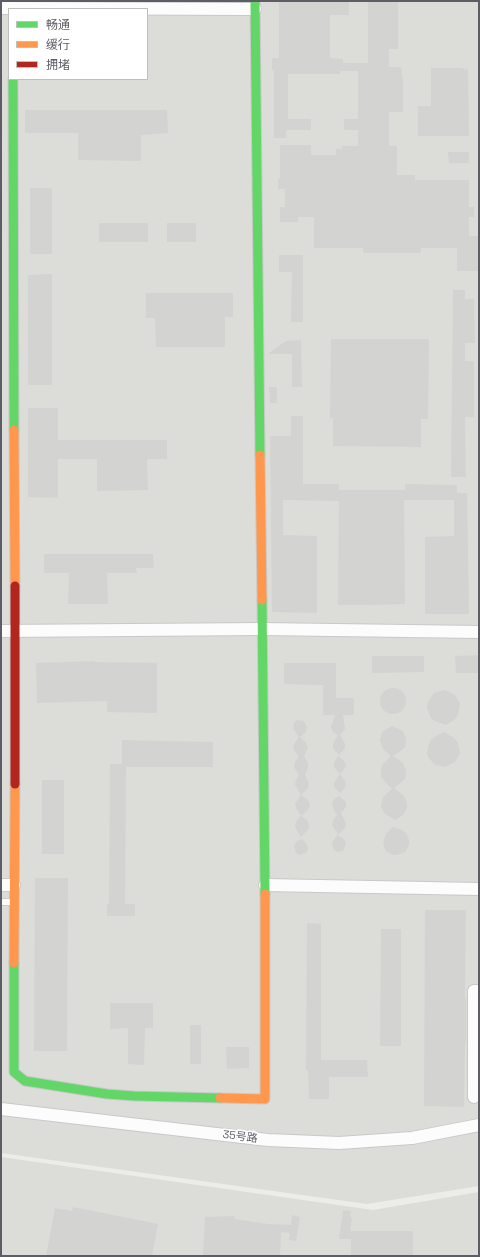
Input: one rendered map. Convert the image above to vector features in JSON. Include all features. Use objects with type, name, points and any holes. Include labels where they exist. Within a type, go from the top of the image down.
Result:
[{"type":"street","points":[[13,80],[15,631],[14,1072],[26,1081],[107,1094],[265,1099],[265,885],[255,5],[70,8]]},
{"type":"street","points":[[1,631],[262,629],[479,632]]},
{"type":"street","points":[[1,884],[14,885]]},
{"type":"street","points":[[265,885],[479,889]]},
{"type":"street","points":[[474,1097],[474,991],[479,991]]},
{"type":"street","name":"35号路","points":[[1,1109],[268,1140],[339,1143],[412,1138],[479,1125]]},
{"type":"lane","points":[[1,902],[14,902]]},
{"type":"shaded area","points":[[1,1],[479,1],[479,1186],[367,1204],[1,1153]]},
{"type":"shaded area","points":[[1,1157],[373,1210],[479,1192],[479,1256],[1,1256]]},
{"type":"building","points":[[279,1],[349,1],[349,15],[330,15],[330,58],[343,59],[343,63],[368,63],[368,1],[398,2],[398,49],[389,49],[389,67],[401,67],[403,80],[403,112],[389,112],[389,146],[397,146],[397,175],[415,175],[415,180],[469,180],[469,207],[474,207],[474,217],[469,217],[469,236],[479,236],[479,271],[457,271],[457,248],[421,248],[421,253],[363,253],[363,248],[314,248],[314,217],[298,217],[298,222],[280,222],[280,207],[285,207],[285,189],[278,189],[278,179],[280,179],[280,145],[311,145],[311,155],[336,155],[336,149],[342,149],[342,146],[358,146],[358,130],[344,130],[344,119],[358,119],[358,71],[340,71],[340,74],[288,74],[288,119],[311,119],[311,130],[286,130],[286,138],[274,138],[274,70],[272,70],[272,58],[279,58]]},
{"type":"building","points":[[431,68],[461,68],[468,70],[469,136],[418,136],[418,106],[431,106]]},
{"type":"building","points":[[25,110],[167,110],[168,133],[141,135],[141,161],[78,160],[78,133],[25,133]]},
{"type":"building","points":[[448,152],[469,152],[469,163],[449,163]]},
{"type":"building","points":[[30,188],[52,188],[52,254],[30,254]]},
{"type":"building","points":[[99,223],[148,223],[148,242],[99,242]]},
{"type":"building","points":[[167,223],[196,223],[196,242],[167,242]]},
{"type":"building","points":[[279,255],[303,255],[303,322],[291,322],[292,272],[279,272]]},
{"type":"building","points":[[52,274],[52,385],[28,385],[28,275]]},
{"type":"building","points":[[453,290],[465,290],[465,299],[474,299],[475,343],[465,343],[465,361],[474,361],[474,417],[465,417],[466,477],[451,477]]},
{"type":"building","points":[[146,293],[233,293],[233,317],[225,317],[225,347],[156,347],[155,318],[146,318]]},
{"type":"building","points":[[331,339],[429,339],[428,419],[421,419],[421,447],[333,446],[333,418],[330,418]]},
{"type":"building","points":[[301,340],[302,387],[292,387],[292,354],[269,353],[286,341]]},
{"type":"building","points":[[269,387],[277,387],[277,403],[270,403]]},
{"type":"building","points":[[28,408],[58,408],[58,440],[167,440],[167,459],[147,459],[148,490],[97,491],[97,459],[58,459],[58,498],[28,497]]},
{"type":"building","points":[[291,416],[303,416],[303,484],[339,484],[339,490],[405,490],[405,484],[457,485],[457,493],[467,493],[469,614],[425,614],[425,537],[454,536],[454,500],[404,500],[405,604],[338,605],[339,501],[283,500],[283,535],[317,536],[317,613],[272,612],[270,436],[291,436]]},
{"type":"building","points":[[44,554],[153,554],[154,568],[136,568],[137,573],[107,573],[108,604],[68,604],[69,573],[44,573]]},
{"type":"building","points":[[479,655],[479,673],[456,673],[455,656]]},
{"type":"building","points":[[372,656],[424,656],[424,672],[372,673]]},
{"type":"building","points":[[95,661],[157,663],[157,713],[107,712],[107,701],[37,703],[36,663]]},
{"type":"building","points":[[284,663],[336,663],[336,698],[354,698],[354,715],[343,715],[345,729],[340,735],[345,744],[345,748],[339,755],[333,748],[333,744],[338,735],[333,732],[331,727],[335,715],[323,715],[323,685],[284,684]]},
{"type":"building","points":[[393,688],[402,692],[406,701],[402,710],[393,714],[384,710],[380,701],[384,692]]},
{"type":"building","points":[[445,690],[455,695],[460,704],[458,714],[455,719],[446,725],[431,718],[427,708],[428,702],[434,693]]},
{"type":"building","points":[[297,720],[304,721],[307,727],[306,732],[300,737],[308,747],[304,756],[308,763],[308,768],[305,774],[309,784],[308,788],[301,795],[295,785],[299,775],[294,767],[295,762],[299,757],[293,748],[299,737],[293,728],[294,723]]},
{"type":"building","points":[[392,726],[403,731],[406,739],[405,747],[393,756],[403,763],[406,771],[405,779],[394,788],[404,796],[407,803],[407,808],[403,815],[395,820],[384,813],[381,806],[383,797],[392,789],[381,777],[381,768],[391,756],[383,749],[380,741],[382,732]]},
{"type":"building","points":[[444,732],[454,738],[458,743],[460,753],[455,762],[445,767],[435,765],[428,757],[427,752],[430,741],[434,737]]},
{"type":"building","points":[[122,740],[213,742],[213,767],[126,767],[125,904],[135,904],[135,916],[107,916],[107,904],[109,904],[110,764],[122,764]]},
{"type":"building","points":[[338,756],[346,765],[340,774],[334,767],[334,763]]},
{"type":"building","points":[[340,774],[345,781],[346,786],[340,793],[334,787],[334,783]]},
{"type":"building","points":[[42,780],[64,780],[64,854],[42,854]]},
{"type":"building","points":[[301,795],[308,800],[310,805],[308,810],[301,816],[308,821],[309,828],[301,837],[295,827],[296,822],[301,815],[295,804]]},
{"type":"building","points":[[339,796],[346,802],[346,807],[341,813],[346,824],[345,828],[338,835],[345,840],[346,844],[343,851],[338,852],[334,850],[332,845],[338,834],[332,825],[333,820],[337,815],[332,803],[334,799]]},
{"type":"building","points":[[393,827],[406,833],[409,840],[409,845],[405,852],[397,855],[393,855],[386,851],[383,843],[386,834]]},
{"type":"building","points":[[302,839],[308,848],[307,852],[300,855],[296,853],[294,846],[296,842]]},
{"type":"building","points":[[35,878],[68,878],[67,1051],[34,1051]]},
{"type":"building","points":[[425,910],[466,910],[466,1044],[464,1107],[424,1106]]},
{"type":"building","points":[[307,923],[321,924],[321,1060],[367,1060],[368,1077],[329,1077],[329,1099],[309,1099],[308,1070],[306,1070]]},
{"type":"building","points":[[381,929],[401,929],[401,1046],[380,1046]]},
{"type":"building","points":[[110,1003],[153,1003],[153,1028],[145,1028],[144,1065],[128,1064],[128,1028],[110,1029]]},
{"type":"building","points":[[190,1025],[201,1025],[201,1064],[190,1064]]},
{"type":"building","points":[[226,1047],[249,1047],[249,1068],[227,1069]]},
{"type":"building","points":[[73,1207],[158,1224],[152,1256],[46,1256],[55,1208],[72,1211]]},
{"type":"building","points":[[343,1210],[351,1211],[350,1217],[352,1217],[350,1231],[413,1231],[413,1256],[351,1256],[351,1239],[339,1239]]},
{"type":"building","points":[[292,1215],[300,1217],[296,1241],[289,1240],[290,1233],[281,1232],[280,1256],[203,1256],[205,1217],[235,1216],[234,1219],[268,1224],[291,1225]]},
{"type":"traffic: fast","points":[[255,1],[260,455]]},
{"type":"traffic: fast","points":[[13,80],[14,430]]},
{"type":"traffic: fast","points":[[262,600],[265,894]]},
{"type":"traffic: fast","points":[[14,963],[14,1072],[25,1081],[107,1094],[220,1098]]},
{"type":"traffic: slow","points":[[14,430],[15,586]]},
{"type":"traffic: slow","points":[[260,455],[262,600]]},
{"type":"traffic: slow","points":[[14,963],[15,784]]},
{"type":"traffic: slow","points":[[220,1098],[265,1099],[265,894]]},
{"type":"traffic: jam","points":[[15,586],[15,784]]}]
